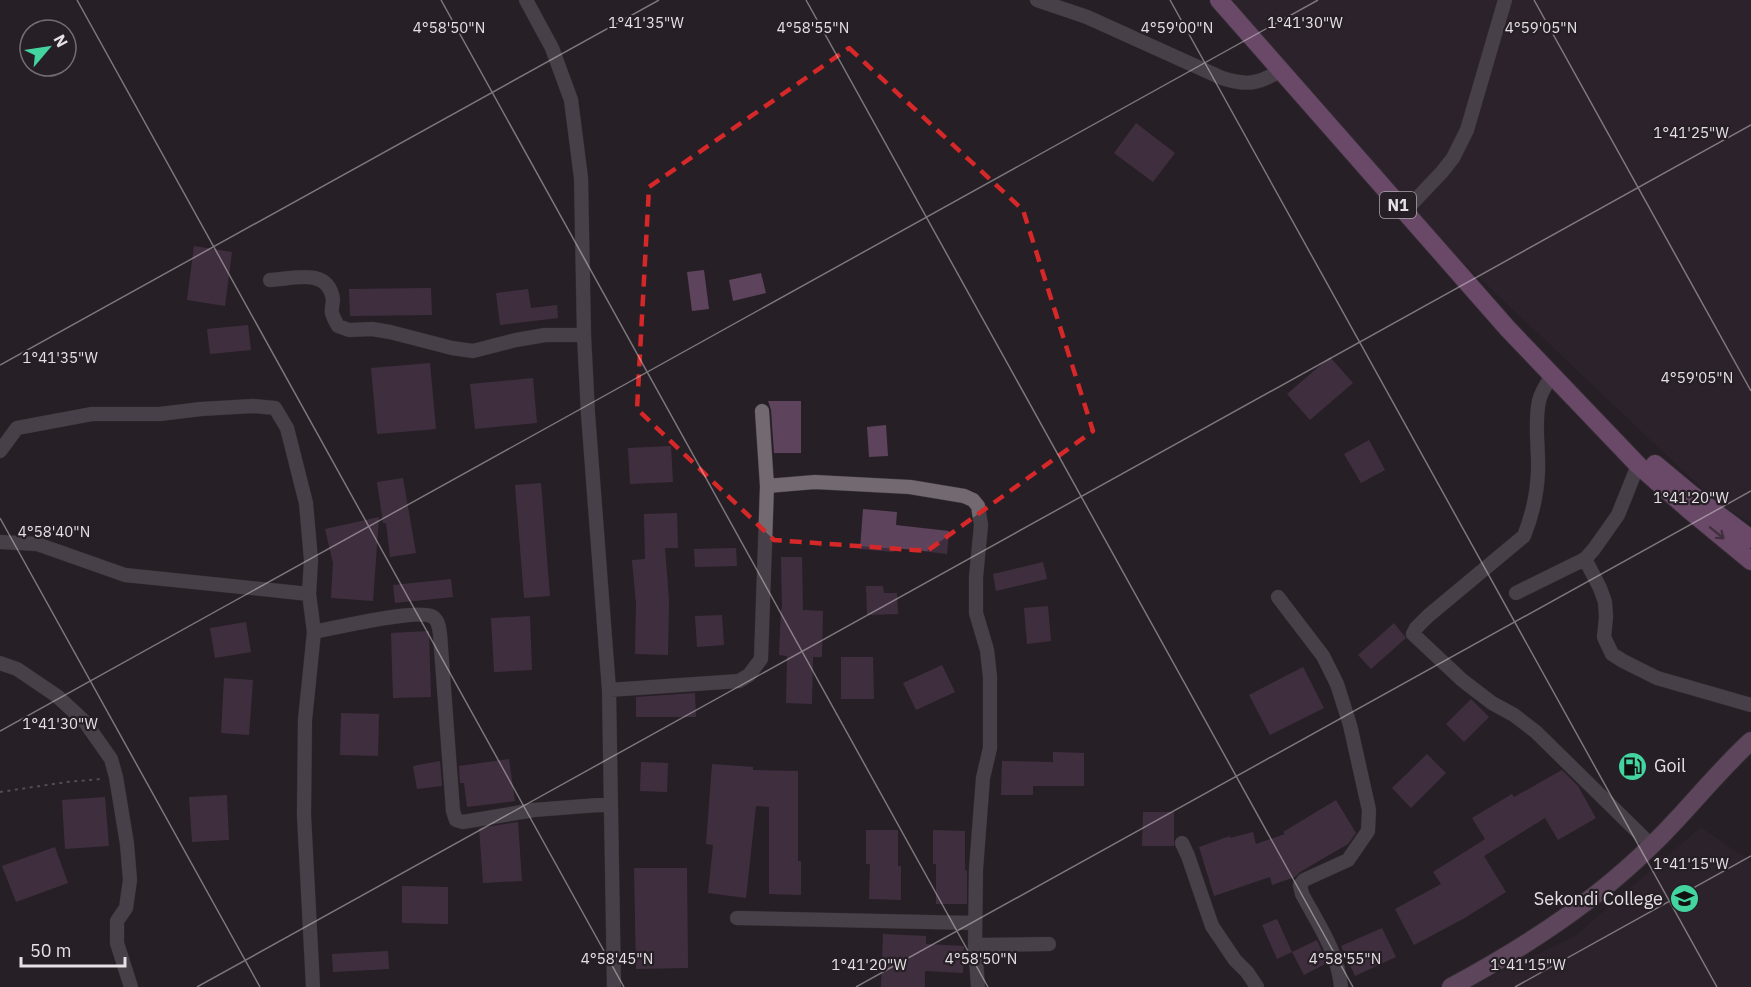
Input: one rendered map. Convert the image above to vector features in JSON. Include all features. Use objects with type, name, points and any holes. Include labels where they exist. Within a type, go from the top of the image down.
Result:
[{"type":"highway","name":"N1","points":[[1219,0],[1404,212],[1552,376],[1638,465],[1751,561]]},
{"type":"highway","name":"N1","points":[[1583,406],[1691,494],[1751,539]]},
{"type":"main road","points":[[1451,987],[1489,967],[1586,903],[1652,846],[1750,741]]},
{"type":"street","points":[[526,0],[552,48],[571,100],[581,178],[588,414],[609,690],[614,987]]},
{"type":"street","points":[[1037,0],[1087,17],[1234,82],[1259,81],[1281,70]]},
{"type":"street","points":[[1404,212],[1448,165],[1467,130],[1505,0]]},
{"type":"street","points":[[270,280],[312,277],[322,279],[330,286],[333,301],[332,314],[338,326],[349,330],[372,329],[390,332],[473,351],[535,337],[584,335]]},
{"type":"street","points":[[1552,376],[1540,400],[1535,498],[1524,536],[1428,616],[1416,627],[1413,634],[1462,680],[1536,732],[1652,846]]},
{"type":"street","points":[[0,451],[17,428],[92,414],[160,414],[253,406],[275,408],[287,428],[306,503],[311,560],[309,594],[314,632],[305,720],[304,815],[313,987]]},
{"type":"street","points":[[609,690],[739,681],[749,675],[761,659],[767,530],[767,486],[762,411]]},
{"type":"street","points":[[1516,593],[1585,559],[1618,515],[1638,465]]},
{"type":"street","points":[[767,486],[815,482],[910,488],[964,496],[973,500],[978,506],[981,525],[976,577],[976,613],[987,650],[990,677],[990,748],[982,778],[975,869],[975,945],[978,987]]},
{"type":"street","points":[[0,542],[37,544],[125,575],[309,594]]},
{"type":"street","points":[[1585,559],[1605,602],[1604,637],[1612,654],[1657,678],[1751,705]]},
{"type":"street","points":[[1278,597],[1323,656],[1336,684],[1350,725],[1369,810],[1368,831],[1348,860],[1304,880],[1300,885],[1302,894],[1333,952],[1340,974],[1341,987]]},
{"type":"street","points":[[314,632],[405,616],[426,615],[438,622],[453,811],[456,820],[463,822],[534,810],[611,804]]},
{"type":"street","points":[[0,663],[17,669],[57,696],[85,722],[111,759],[127,844],[130,880],[126,908],[117,921],[117,943],[131,987]]},
{"type":"street","points":[[1182,843],[1212,926],[1257,987]]},
{"type":"street","points":[[737,918],[975,923]]},
{"type":"street","points":[[975,945],[1048,944]]},
{"type":"path","points":[[0,792],[116,777]]},
{"type":"highlighted area","points":[[849,48],[1023,210],[1093,431],[927,551],[774,540],[637,409],[649,187]]},
{"type":"shaded area","points":[[1232,0],[1751,0],[1751,523],[1716,502],[1428,229]]},
{"type":"shaded area","name":"Sekondi College","points":[[1701,827],[1751,862],[1751,987],[1469,987],[1575,936]]},
{"type":"building","points":[[1136,123],[1175,153],[1153,182],[1114,153]]},
{"type":"building","points":[[194,246],[232,252],[225,306],[187,300]]},
{"type":"building","points":[[704,270],[709,309],[692,311],[687,272]]},
{"type":"building","points":[[761,273],[766,293],[733,301],[729,280]]},
{"type":"building","points":[[431,288],[432,315],[350,316],[349,289]]},
{"type":"building","points":[[528,289],[531,308],[557,305],[558,318],[500,325],[496,293]]},
{"type":"building","points":[[248,325],[251,350],[210,354],[207,329]]},
{"type":"building","points":[[1330,357],[1353,383],[1310,420],[1287,394]]},
{"type":"building","points":[[430,363],[436,429],[377,434],[371,368]]},
{"type":"building","points":[[533,378],[537,423],[475,429],[470,384]]},
{"type":"building","points":[[768,401],[801,401],[801,453],[774,453],[771,410]]},
{"type":"building","points":[[886,425],[888,456],[869,457],[867,427]]},
{"type":"building","points":[[1369,440],[1385,470],[1361,483],[1344,454]]},
{"type":"building","points":[[671,446],[673,482],[630,484],[628,448]]},
{"type":"building","points":[[403,478],[416,553],[390,557],[386,523],[383,523],[377,482]]},
{"type":"building","points":[[541,483],[550,596],[524,598],[515,485]]},
{"type":"building","points":[[863,509],[897,512],[896,525],[949,531],[947,554],[895,548],[894,552],[860,549]]},
{"type":"building","points":[[677,513],[678,548],[665,548],[669,600],[668,655],[635,654],[636,604],[632,560],[645,559],[644,514]]},
{"type":"building","points":[[379,517],[373,601],[331,598],[333,563],[325,529]]},
{"type":"building","points":[[736,548],[737,566],[695,567],[694,549]]},
{"type":"building","points":[[781,557],[802,557],[803,610],[823,611],[822,657],[813,657],[812,704],[786,703],[787,656],[779,655],[782,609]]},
{"type":"building","points":[[1043,562],[1047,579],[996,591],[993,574]]},
{"type":"building","points":[[451,579],[453,597],[395,603],[393,585]]},
{"type":"building","points":[[866,586],[883,586],[884,593],[897,593],[898,614],[867,615]]},
{"type":"building","points":[[1048,606],[1051,641],[1027,644],[1024,608]]},
{"type":"building","points":[[722,615],[724,645],[697,647],[695,616]]},
{"type":"building","points":[[530,616],[532,670],[494,672],[491,618]]},
{"type":"building","points":[[246,622],[251,652],[215,658],[210,628]]},
{"type":"building","points":[[1394,623],[1406,638],[1371,669],[1358,655]]},
{"type":"building","points":[[429,631],[431,697],[393,698],[391,633]]},
{"type":"building","points":[[841,657],[873,657],[874,699],[841,699]]},
{"type":"building","points":[[942,665],[955,692],[916,710],[903,683]]},
{"type":"building","points":[[1303,667],[1324,708],[1270,735],[1249,695]]},
{"type":"building","points":[[224,678],[253,680],[249,735],[221,733]]},
{"type":"building","points":[[695,693],[696,717],[636,717],[636,697]]},
{"type":"building","points":[[1471,699],[1489,717],[1464,742],[1446,724]]},
{"type":"building","points":[[341,713],[379,714],[378,756],[340,755]]},
{"type":"building","points":[[1053,752],[1084,753],[1084,786],[1033,786],[1033,795],[1001,795],[1002,761],[1053,762]]},
{"type":"building","points":[[1427,754],[1446,773],[1411,808],[1392,788]]},
{"type":"building","points":[[509,759],[515,801],[467,807],[464,783],[460,783],[459,766]]},
{"type":"building","points":[[440,761],[442,786],[417,789],[413,766]]},
{"type":"building","points":[[641,762],[668,763],[667,792],[640,791]]},
{"type":"building","points":[[712,764],[753,767],[753,770],[798,771],[798,861],[801,861],[801,895],[769,894],[769,807],[756,806],[746,898],[708,893],[713,845],[706,844]]},
{"type":"building","points":[[1562,770],[1578,786],[1596,818],[1558,840],[1545,818],[1484,856],[1506,892],[1463,919],[1414,945],[1395,909],[1441,884],[1433,872],[1485,839],[1472,818],[1512,794],[1514,797]]},
{"type":"building","points":[[227,795],[229,840],[192,842],[189,797]]},
{"type":"building","points":[[105,797],[109,846],[65,849],[62,800]]},
{"type":"building","points":[[1336,800],[1356,833],[1348,844],[1295,877],[1272,885],[1270,877],[1214,896],[1199,847],[1230,836],[1230,838],[1253,832],[1256,844],[1285,834],[1283,832]]},
{"type":"building","points":[[1143,812],[1174,812],[1174,846],[1142,846]]},
{"type":"building","points":[[518,822],[522,881],[483,883],[479,828]]},
{"type":"building","points":[[866,830],[898,830],[901,900],[869,899],[870,864],[866,864]]},
{"type":"building","points":[[933,830],[965,831],[967,904],[936,904]]},
{"type":"building","points":[[55,847],[68,883],[16,902],[2,866]]},
{"type":"building","points":[[634,868],[687,868],[688,968],[636,969]]},
{"type":"building","points":[[402,886],[448,887],[448,924],[402,923]]},
{"type":"building","points":[[1277,919],[1292,952],[1277,959],[1262,925]]},
{"type":"building","points":[[1382,928],[1396,957],[1355,976],[1341,946]]},
{"type":"building","points":[[883,934],[926,936],[926,944],[964,946],[963,973],[925,971],[925,987],[881,987]]},
{"type":"building","points":[[1317,940],[1327,963],[1304,975],[1292,952]]},
{"type":"building","points":[[388,951],[389,969],[333,972],[332,954]]},
{"type":"place","name":"Goil","points":[[1633,766]]},
{"type":"place","name":"Sekondi College","points":[[1684,899]]}]
